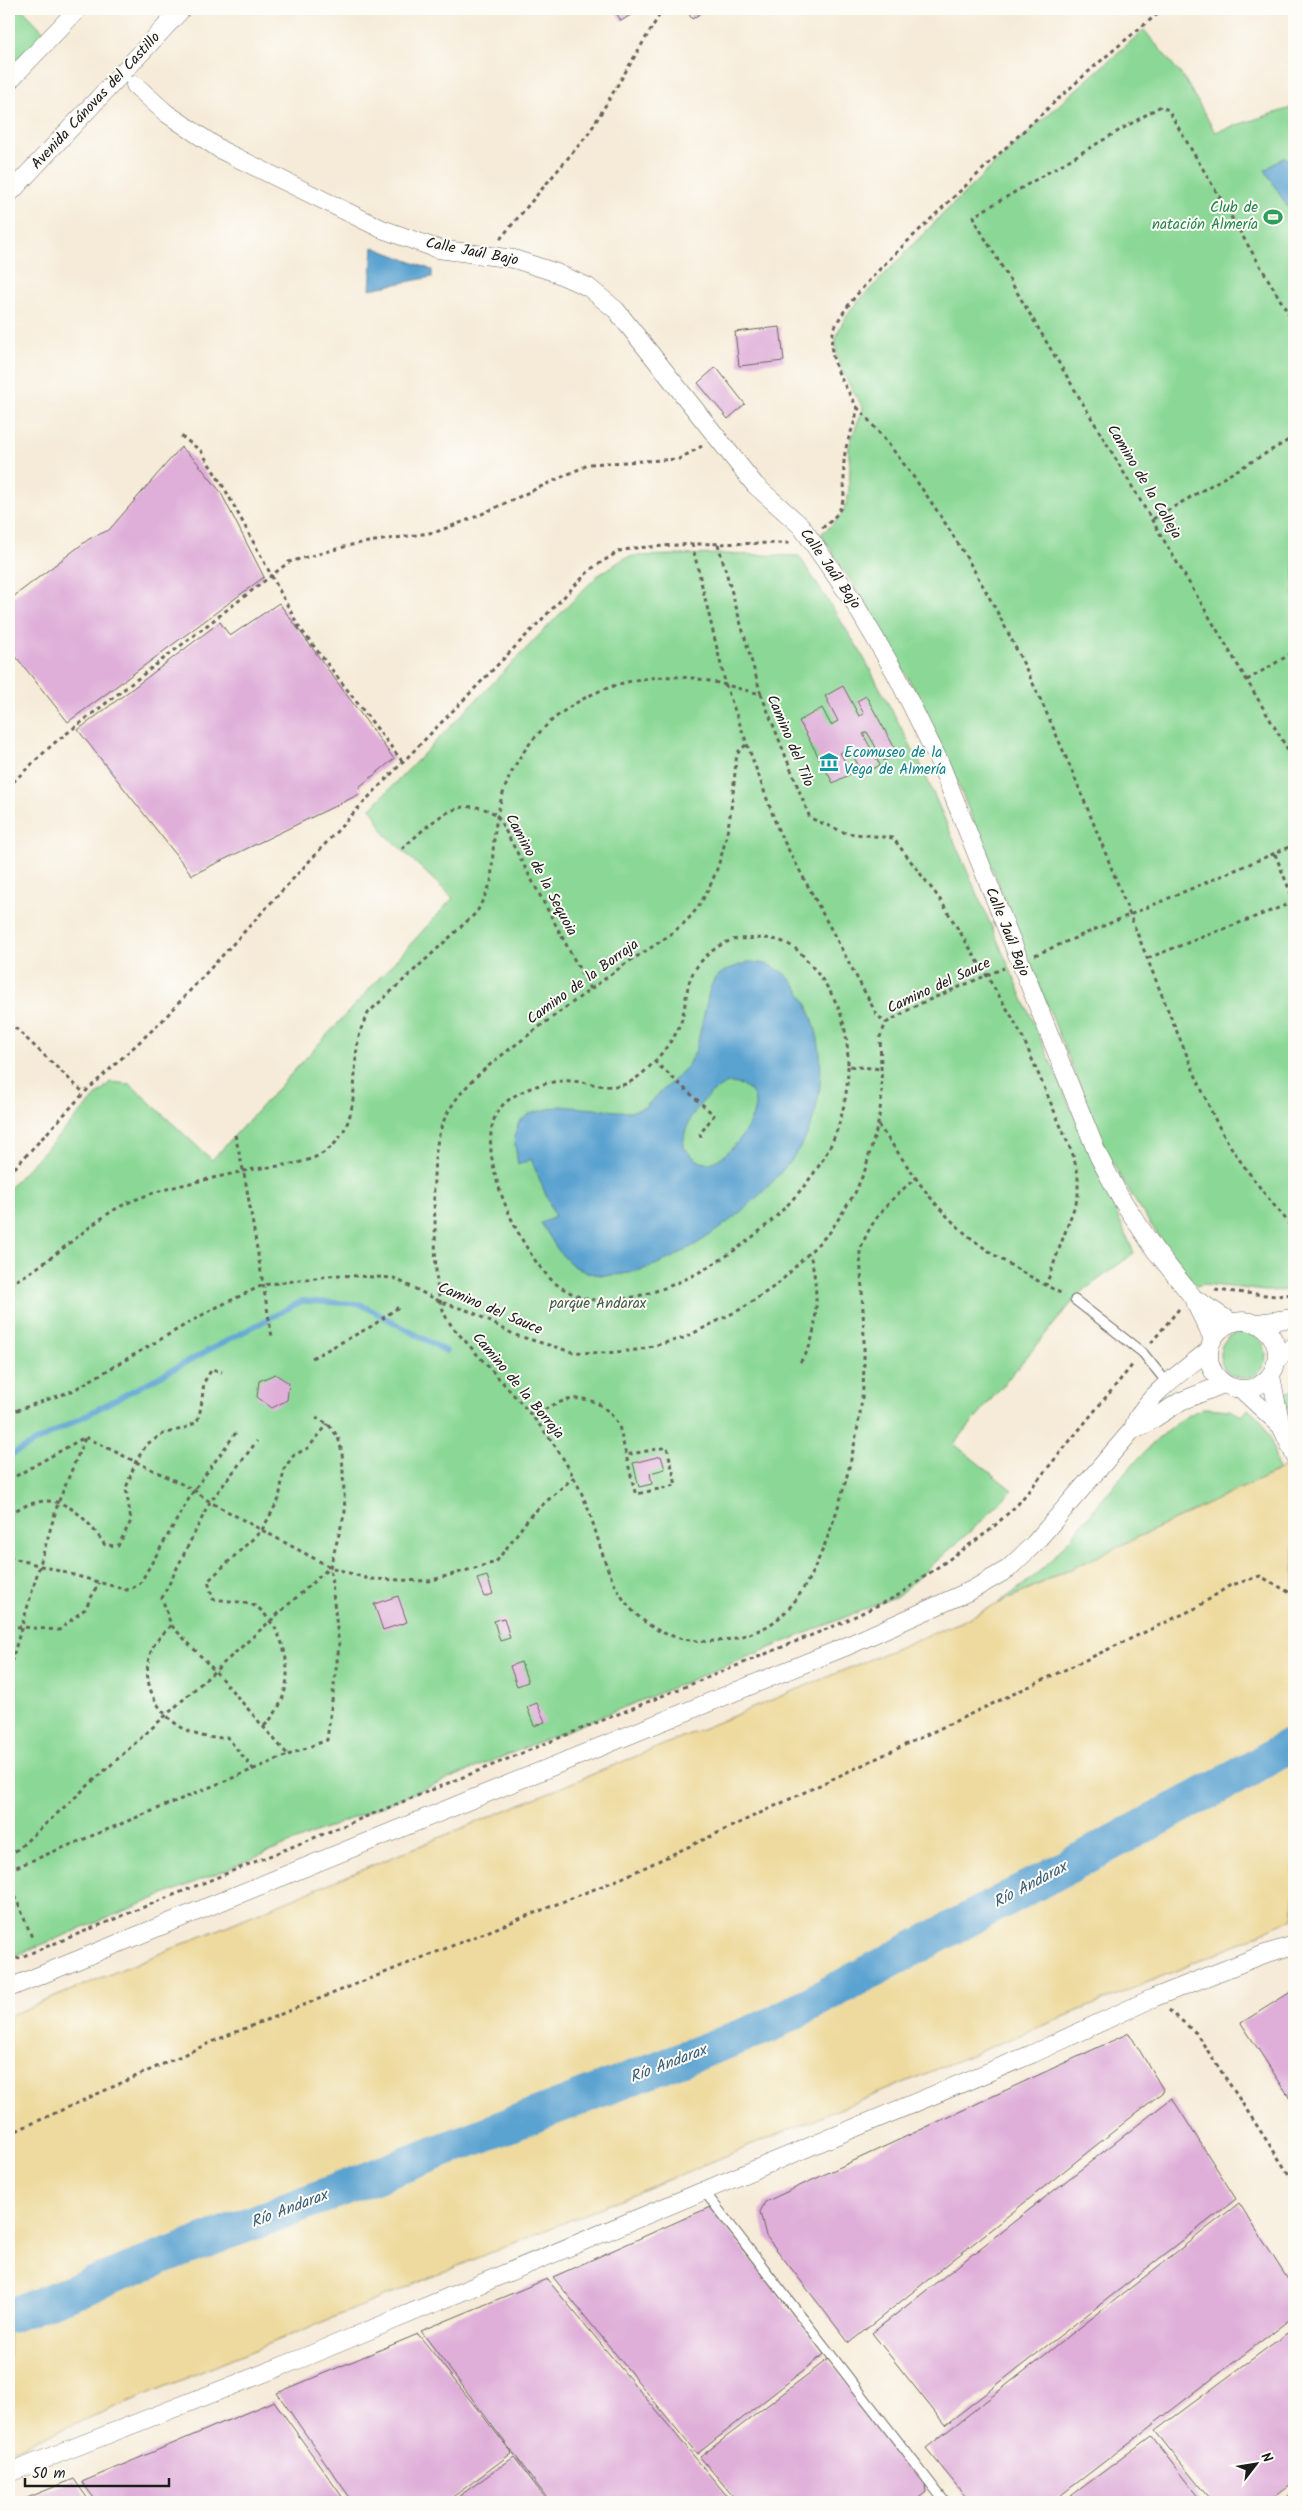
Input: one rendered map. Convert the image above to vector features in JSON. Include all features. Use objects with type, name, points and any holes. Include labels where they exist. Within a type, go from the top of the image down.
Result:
[{"type":"street","name":"Avenida Cánovas del Castillo","points":[[9,194],[182,9]]},
{"type":"street","points":[[9,81],[67,12]]},
{"type":"street","name":"Calle Jaúl Bajo","points":[[135,84],[166,113],[222,150],[382,229],[438,249],[514,259],[554,272],[588,287],[616,310],[755,485],[801,526],[852,599],[896,674],[922,724],[1098,1155],[1120,1196],[1188,1300],[1210,1344]]},
{"type":"street","name":"Calle Jaúl Bajo","points":[[1188,1300],[1231,1322]]},
{"type":"street","points":[[9,1988],[845,1647],[972,1590],[1008,1568],[1034,1544],[1133,1429],[1136,1417],[1210,1344],[1220,1328],[1231,1322],[1244,1320],[1258,1323],[1294,1318]]},
{"type":"street","points":[[1242,1390],[1258,1386],[1271,1376],[1278,1358],[1276,1344],[1269,1332],[1258,1323]]},
{"type":"street","points":[[1210,1344],[1209,1363],[1214,1375],[1224,1384],[1242,1390],[1281,1426]]},
{"type":"street","points":[[1278,1358],[1294,1346]]},
{"type":"street","points":[[1271,1376],[1281,1426],[1294,1454]]},
{"type":"street","points":[[1133,1429],[1144,1425],[1181,1401],[1224,1384]]},
{"type":"street","points":[[9,2473],[305,2356],[704,2191],[1032,2054],[1153,1998],[1262,1955],[1294,1945]]},
{"type":"lane","points":[[1075,1300],[1143,1352],[1168,1384]]},
{"type":"lane","points":[[704,2191],[945,2502]]},
{"type":"path","points":[[487,254],[589,133],[663,9]]},
{"type":"path","points":[[1164,9],[1068,88],[904,245],[850,304],[833,332],[831,348],[836,367],[857,407],[930,501],[991,601],[1052,725],[1193,1072],[1222,1133],[1290,1227],[1294,1263]]},
{"type":"path","name":"Camino de la Colleja","points":[[1294,323],[1168,110],[1161,106],[974,216],[1294,760]]},
{"type":"path","points":[[9,1174],[84,1093],[161,1022],[402,762],[599,563],[619,551],[692,544],[787,544],[801,542],[833,520],[844,501],[845,450],[857,407]]},
{"type":"path","points":[[182,436],[201,451],[226,491],[298,627],[402,762]]},
{"type":"path","points":[[9,789],[13,782],[53,744],[289,562],[355,544],[436,532],[474,518],[590,464],[679,459],[718,437]]},
{"type":"path","points":[[1153,520],[1294,437]]},
{"type":"path","points":[[692,544],[726,686],[779,832],[876,1015],[886,1023]]},
{"type":"path","points":[[718,544],[761,694]]},
{"type":"path","points":[[1247,680],[1294,652]]},
{"type":"path","name":"Camino del Tilo","points":[[9,1284],[110,1212],[165,1189],[243,1171],[301,1163],[313,1158],[337,1142],[351,1112],[356,1049],[362,1022],[369,1012],[477,912],[491,883],[498,816],[514,768],[525,749],[551,720],[584,698],[618,684],[662,677],[698,679],[761,694],[810,818],[846,833],[893,838],[939,898],[1023,1038],[1073,1155],[1078,1174],[1078,1197],[1046,1285]]},
{"type":"path","name":"Camino de la Borraja","points":[[746,745],[739,751],[736,760],[725,838],[715,871],[704,896],[692,915],[672,932],[590,989],[472,1080],[443,1121],[437,1146],[434,1203],[438,1289],[446,1318],[534,1418],[562,1457],[574,1477],[592,1520],[607,1571],[615,1589],[638,1617],[657,1630],[677,1638],[718,1641],[760,1630],[781,1616],[795,1601],[823,1545],[843,1486],[854,1443],[863,1391],[860,1252],[864,1238],[886,1205],[917,1177]]},
{"type":"path","name":"Camino de la Sequoia","points":[[402,849],[436,820],[457,808],[467,806],[479,807],[498,816],[590,989]]},
{"type":"path","name":"Camino del Sauce","points":[[9,1413],[72,1392],[209,1311],[263,1285],[337,1275],[394,1278],[442,1302],[472,1312],[515,1335],[572,1352],[606,1353],[637,1350],[684,1338],[744,1308],[779,1283],[810,1255],[830,1232],[855,1193],[865,1170],[878,1124],[882,1095],[880,1037],[886,1023],[917,1005],[1294,846]]},
{"type":"path","points":[[1148,958],[1294,901],[1275,854]]},
{"type":"path","points":[[776,938],[801,952],[821,976],[837,1001],[848,1038],[848,1066],[843,1108],[827,1153],[794,1198],[759,1232],[704,1271],[664,1288],[624,1300],[599,1300],[580,1297],[563,1290],[545,1274],[512,1220],[497,1182],[490,1154],[490,1135],[495,1118],[502,1107],[528,1089],[564,1080],[618,1087],[635,1080],[654,1061],[679,1028],[690,979],[708,955],[736,939],[776,938]]},
{"type":"path","points":[[1294,987],[1291,1023],[1294,1032]]},
{"type":"path","points":[[9,1022],[84,1093]]},
{"type":"path","points":[[654,1061],[714,1115],[700,1134],[702,1141]]},
{"type":"path","points":[[848,1066],[882,1069]]},
{"type":"path","points":[[878,1124],[948,1218],[974,1242],[1075,1300]]},
{"type":"path","points":[[235,1135],[272,1337]]},
{"type":"path","points":[[800,1362],[807,1351],[816,1307],[814,1269],[810,1255]]},
{"type":"path","points":[[1209,1289],[1276,1296],[1294,1294]]},
{"type":"path","points":[[9,1962],[839,1624],[897,1596],[989,1531],[1018,1504],[1188,1300]]},
{"type":"path","points":[[312,1358],[372,1326],[400,1306]]},
{"type":"path","points":[[9,1513],[36,1502],[58,1503],[74,1510],[89,1522],[105,1545],[118,1546],[132,1521],[126,1488],[136,1462],[147,1444],[163,1434],[185,1428],[197,1422],[201,1408],[204,1382],[212,1369],[222,1372]]},
{"type":"path","points":[[538,1414],[560,1401],[578,1398],[588,1400],[614,1418],[619,1426],[626,1455],[635,1492],[637,1494],[676,1484],[667,1447],[626,1455]]},
{"type":"path","points":[[9,1870],[327,1740],[338,1646],[330,1567],[346,1512],[342,1452],[338,1437],[328,1424],[316,1418]]},
{"type":"path","points":[[264,1726],[278,1709],[287,1686],[288,1666],[283,1643],[270,1621],[256,1606],[213,1599],[208,1582],[262,1530],[279,1499],[284,1468],[294,1455],[308,1448],[328,1424]]},
{"type":"path","points":[[9,1557],[127,1590],[139,1585],[194,1490],[238,1430]]},
{"type":"path","points":[[85,1437],[194,1490],[210,1502],[330,1567],[370,1580],[429,1581],[496,1562],[532,1515],[574,1477]]},
{"type":"path","points":[[9,1480],[85,1437]]},
{"type":"path","points":[[9,1670],[23,1628],[39,1565],[58,1503],[85,1437]]},
{"type":"path","points":[[257,1441],[210,1502],[162,1598],[171,1625],[214,1670],[288,1755]]},
{"type":"path","points":[[9,1857],[330,1567]]},
{"type":"path","points":[[9,2134],[216,2040],[622,1878],[1196,1608],[1229,1586],[1260,1576],[1294,1595]]},
{"type":"path","points":[[9,1626],[59,1630],[85,1609],[99,1583]]},
{"type":"path","points":[[171,1625],[152,1649],[146,1679],[164,1715],[181,1729],[197,1736],[214,1740],[227,1737],[254,1770]]},
{"type":"path","points":[[9,1881],[33,1940]]},
{"type":"path","points":[[1153,1998],[1196,2032],[1294,2182]]},
{"type":"green space","points":[[9,9],[22,9],[47,35],[9,65]]},
{"type":"green space","points":[[1144,30],[1184,78],[1215,132],[1294,107],[1294,1290],[1266,1291],[1204,1284],[1196,1286],[1135,1200],[1104,1146],[953,771],[921,702],[878,624],[821,534],[837,519],[846,505],[850,478],[849,448],[863,408],[841,368],[836,351],[838,332],[843,322],[864,295],[948,209],[1045,118]]},
{"type":"green space","name":"parque Andarax","points":[[721,554],[799,556],[860,651],[920,763],[1134,1253],[1083,1291],[954,1444],[1012,1490],[983,1520],[897,1596],[9,1958],[9,1188],[110,1082],[130,1084],[212,1160],[453,898],[385,834],[371,808],[597,576],[625,558],[634,556]]},
{"type":"green space","points":[[1243,1332],[1256,1336],[1262,1342],[1266,1355],[1262,1368],[1256,1374],[1243,1378],[1230,1374],[1224,1368],[1220,1355],[1224,1342],[1230,1336]]},
{"type":"green space","points":[[1294,1381],[1294,1423],[1286,1407],[1283,1394],[1293,1390]]},
{"type":"green space","points":[[1206,1408],[1230,1410],[1242,1416],[1248,1409],[1255,1414],[1266,1428],[1278,1471],[998,1603],[1026,1583],[1051,1560],[1124,1474],[1167,1431],[1188,1416]]},
{"type":"sand","points":[[1294,1461],[1294,1918],[1192,1964],[9,2451],[9,2016],[960,1622],[1278,1471]]},
{"type":"water","points":[[1284,157],[1287,158],[1294,168],[1294,206],[1288,208],[1265,170]]},
{"type":"water","points":[[373,247],[432,270],[432,277],[370,289]]},
{"type":"water","points":[[748,962],[768,965],[784,973],[802,995],[813,1020],[817,1035],[821,1067],[818,1099],[809,1130],[795,1155],[772,1182],[744,1209],[710,1235],[675,1256],[640,1270],[607,1275],[579,1269],[562,1255],[541,1223],[555,1217],[531,1159],[518,1165],[514,1137],[519,1122],[529,1114],[560,1106],[630,1112],[645,1107],[686,1068],[696,1050],[710,988],[715,978],[726,970]],"holes":[[[728,1083],[745,1087],[753,1096],[755,1108],[742,1136],[731,1149],[709,1163],[695,1158],[684,1147],[684,1138],[697,1109],[711,1093]]]},
{"type":"building","points":[[614,9],[640,9],[621,21]]},
{"type":"building","points":[[686,9],[707,9],[692,19]]},
{"type":"building","points":[[780,327],[784,361],[739,366],[735,332]]},
{"type":"building","points":[[716,367],[745,404],[728,419],[698,383]]},
{"type":"building","points":[[181,447],[196,461],[220,491],[264,577],[68,722],[9,648],[9,600],[89,539],[109,530]]},
{"type":"building","points":[[279,603],[394,759],[359,787],[362,793],[192,875],[78,730],[220,622],[230,636]]},
{"type":"building","points":[[843,686],[859,716],[864,714],[857,701],[866,696],[898,754],[884,761],[867,732],[863,734],[880,765],[863,774],[849,748],[840,753],[852,773],[833,783],[799,721],[822,708],[831,725],[838,721],[825,696]]},
{"type":"building","points":[[275,1374],[289,1383],[287,1400],[272,1408],[257,1397],[259,1381]]},
{"type":"building","points":[[661,1456],[665,1469],[650,1473],[652,1484],[639,1487],[633,1463]]},
{"type":"building","points":[[487,1576],[493,1594],[484,1597],[477,1579]]},
{"type":"building","points":[[398,1596],[407,1622],[383,1630],[374,1604]]},
{"type":"building","points":[[504,1618],[510,1638],[500,1641],[494,1621]]},
{"type":"building","points":[[521,1662],[528,1682],[517,1686],[510,1666]]},
{"type":"building","points":[[537,1703],[545,1722],[534,1726],[527,1707]]},
{"type":"building","points":[[1294,1990],[1294,2104],[1241,2023]]},
{"type":"building","points":[[1129,2033],[1164,2091],[849,2343],[766,2236],[760,2212],[765,2202]]},
{"type":"building","points":[[1172,2098],[1236,2199],[945,2425],[872,2333]]},
{"type":"building","points":[[1239,2203],[1294,2289],[1294,2316],[1052,2502],[970,2502],[926,2448]]},
{"type":"building","points":[[710,2207],[824,2354],[697,2454],[553,2277]]},
{"type":"building","points":[[547,2279],[732,2502],[550,2502],[421,2331]]},
{"type":"building","points":[[1294,2328],[1294,2482],[1267,2502],[1212,2502],[1155,2431]]},
{"type":"building","points":[[418,2334],[512,2453],[446,2502],[353,2502],[277,2393]]},
{"type":"building","points":[[828,2359],[925,2484],[926,2492],[914,2502],[738,2502],[700,2457]]},
{"type":"building","points":[[274,2401],[346,2502],[97,2502],[82,2482]]},
{"type":"building","points":[[1151,2436],[1202,2502],[1063,2502]]},
{"type":"building","points":[[514,2457],[548,2502],[451,2502]]},
{"type":"building","points":[[74,2479],[90,2502],[17,2502]]},
{"type":"building","points":[[1294,2490],[1294,2502],[1278,2502]]},
{"type":"waterway","points":[[9,1456],[302,1301],[360,1304],[446,1351]]},
{"type":"waterway","name":"Río Andarax","points":[[9,2316],[768,2026],[1251,1769],[1294,1743]]},
{"type":"place","name":"Club de natación Almería","points":[[1273,217]]},
{"type":"place","name":"Ecomuseo de la Vega de Almería","points":[[829,762]]}]
